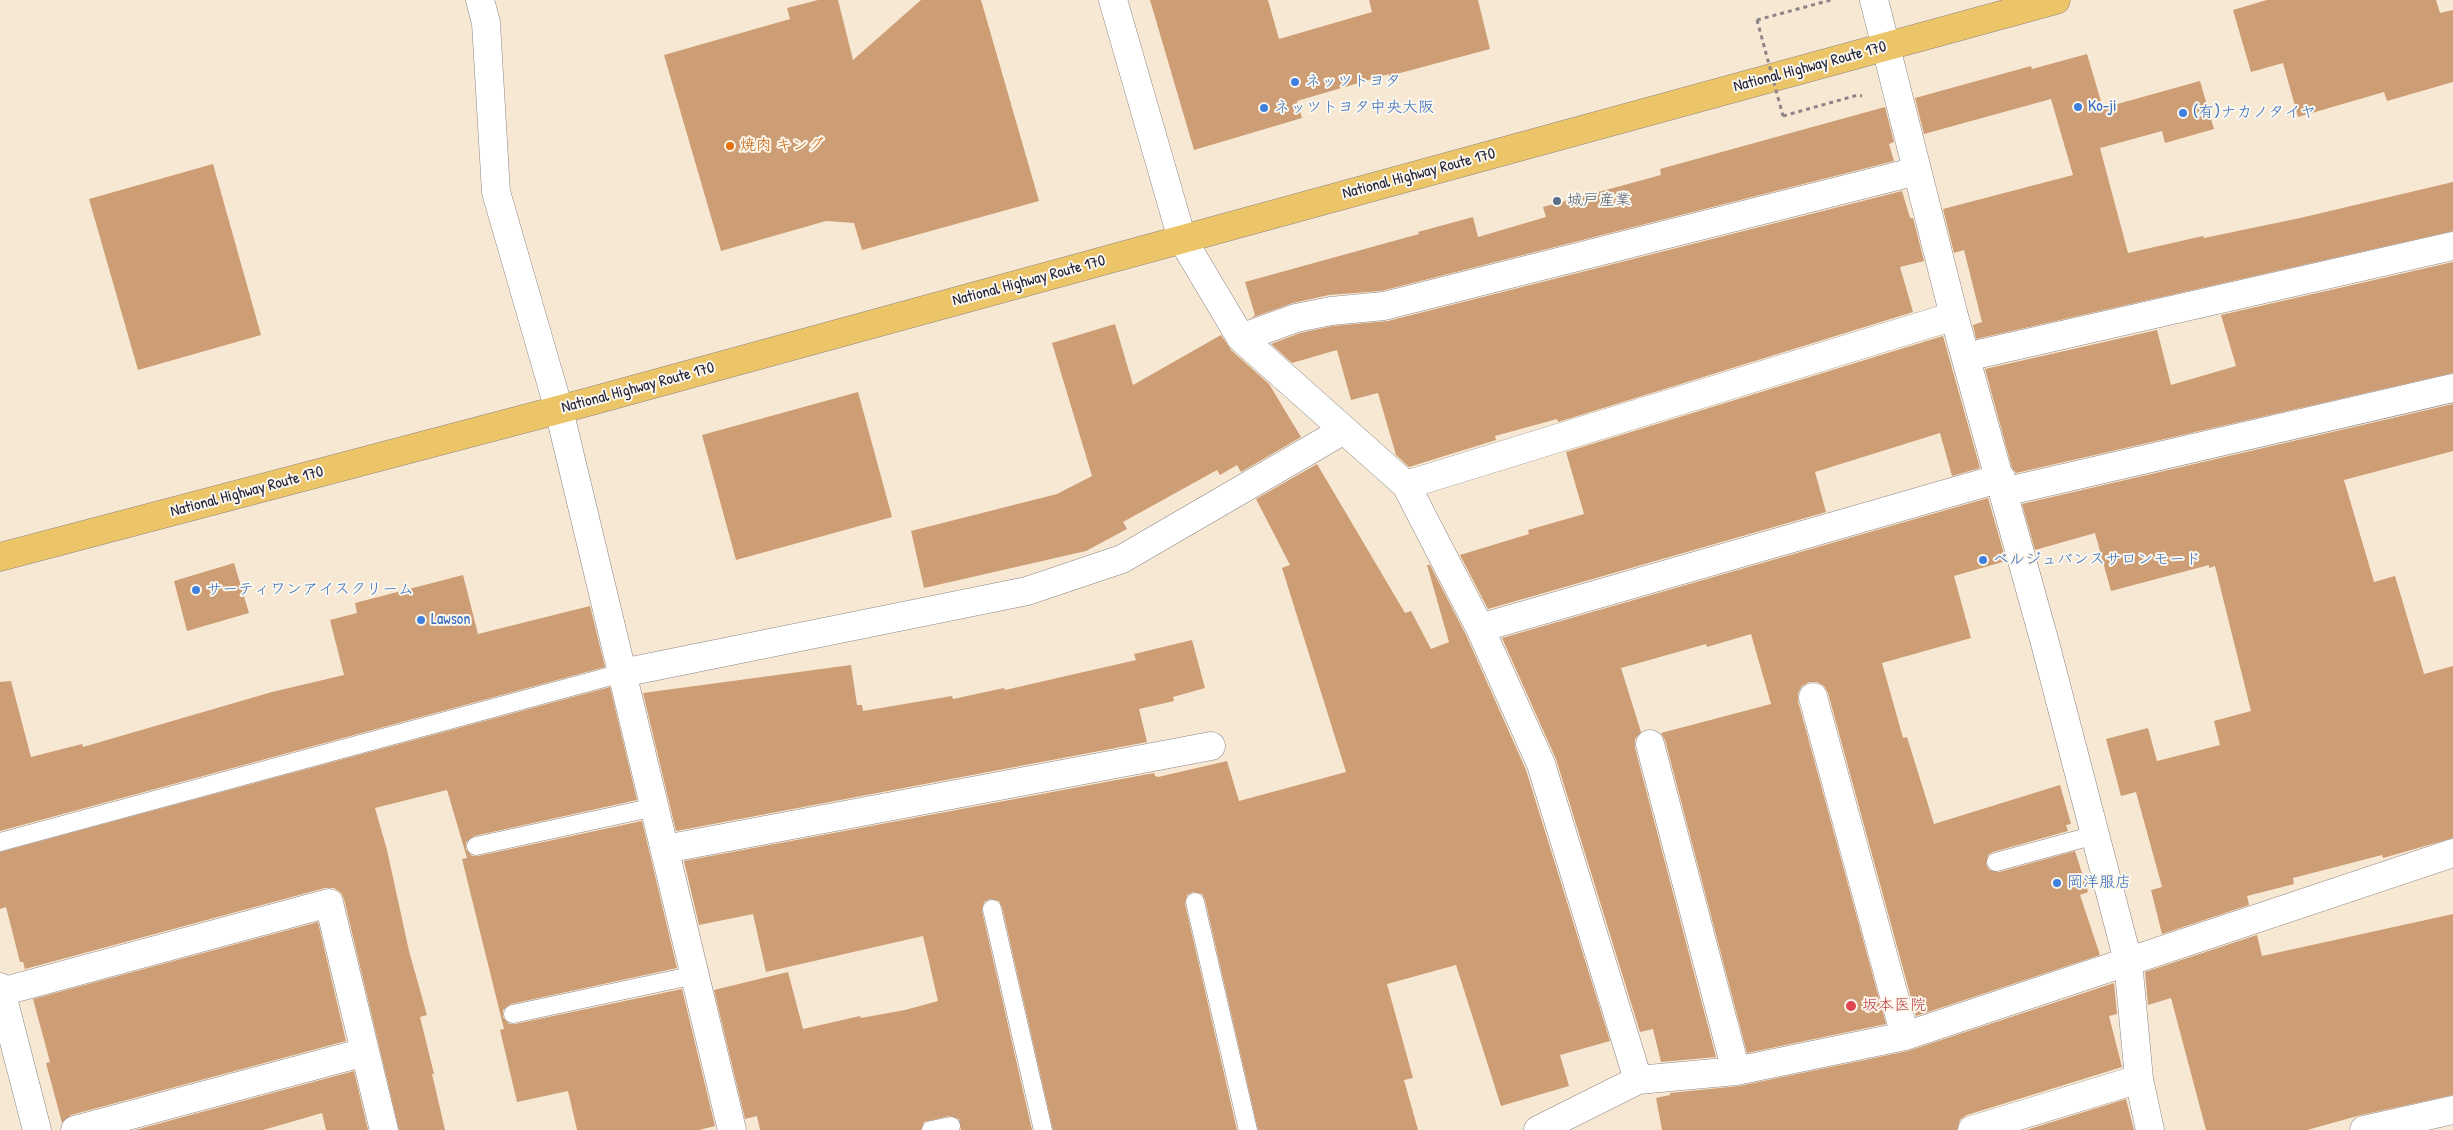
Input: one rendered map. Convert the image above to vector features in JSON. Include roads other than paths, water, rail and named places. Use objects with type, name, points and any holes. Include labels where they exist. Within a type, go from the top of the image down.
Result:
[{"type":"highway","name":"National Highway Route 170","points":[[0,557],[559,410],[2056,0]]},
{"type":"street","points":[[480,0],[486,23],[496,192],[559,410],[732,1130]]},
{"type":"street","points":[[1113,0],[1182,239],[1241,338],[1406,485],[1480,628],[1541,764],[1638,1080]]},
{"type":"street","points":[[1874,0],[1954,316],[2002,485],[2128,961],[2139,1079],[2150,1130]]},
{"type":"street","points":[[1241,338],[1296,318],[1331,311],[1384,306],[1917,171]]},
{"type":"street","points":[[1966,358],[2453,246]]},
{"type":"street","points":[[1406,485],[1954,316]]},
{"type":"street","points":[[1480,628],[2002,485],[2453,388]]},
{"type":"street","points":[[622,673],[1027,591],[1122,559],[1344,430]]},
{"type":"street","points":[[1814,697],[1905,1036]]},
{"type":"street","points":[[1650,744],[1736,1071]]},
{"type":"street","points":[[665,849],[1211,746]]},
{"type":"street","points":[[1538,1130],[1638,1080],[1736,1071],[1905,1036],[2453,854]]},
{"type":"street","points":[[37,1130],[1,990],[329,903],[384,1130]]},
{"type":"street","points":[[75,1130],[365,1052]]},
{"type":"street","points":[[1972,1130],[2006,1125],[2139,1079]]},
{"type":"street","points":[[2364,1130],[2453,1110]]},
{"type":"lane","points":[[0,842],[622,673]]},
{"type":"lane","points":[[476,846],[655,807]]},
{"type":"lane","points":[[1996,862],[2095,835]]},
{"type":"lane","points":[[1195,902],[1248,1130]]},
{"type":"lane","points":[[992,909],[1043,1130]]},
{"type":"lane","points":[[513,1014],[695,976]]},
{"type":"lane","points":[[931,1130],[951,1126]]},
{"type":"place","name":"ネッツトヨタ","points":[[1295,82]]},
{"type":"place","name":"Ko-ji","points":[[2078,107]]},
{"type":"place","name":"ネッツトヨタ中央大阪","points":[[1264,108]]},
{"type":"place","name":"(有)ナカノタイヤ","points":[[2183,113]]},
{"type":"place","name":"焼肉 キング","points":[[730,146]]},
{"type":"place","name":"城戸産業","points":[[1557,201]]},
{"type":"place","name":"ベルジュバンスサロンモード","points":[[1983,560]]},
{"type":"place","name":"サーティワンアイスクリーム","points":[[196,590]]},
{"type":"place","name":"Lawson","points":[[421,620]]},
{"type":"place","name":"岡洋服店","points":[[2057,883]]},
{"type":"place","name":"坂本医院","points":[[1851,1006]]}]
